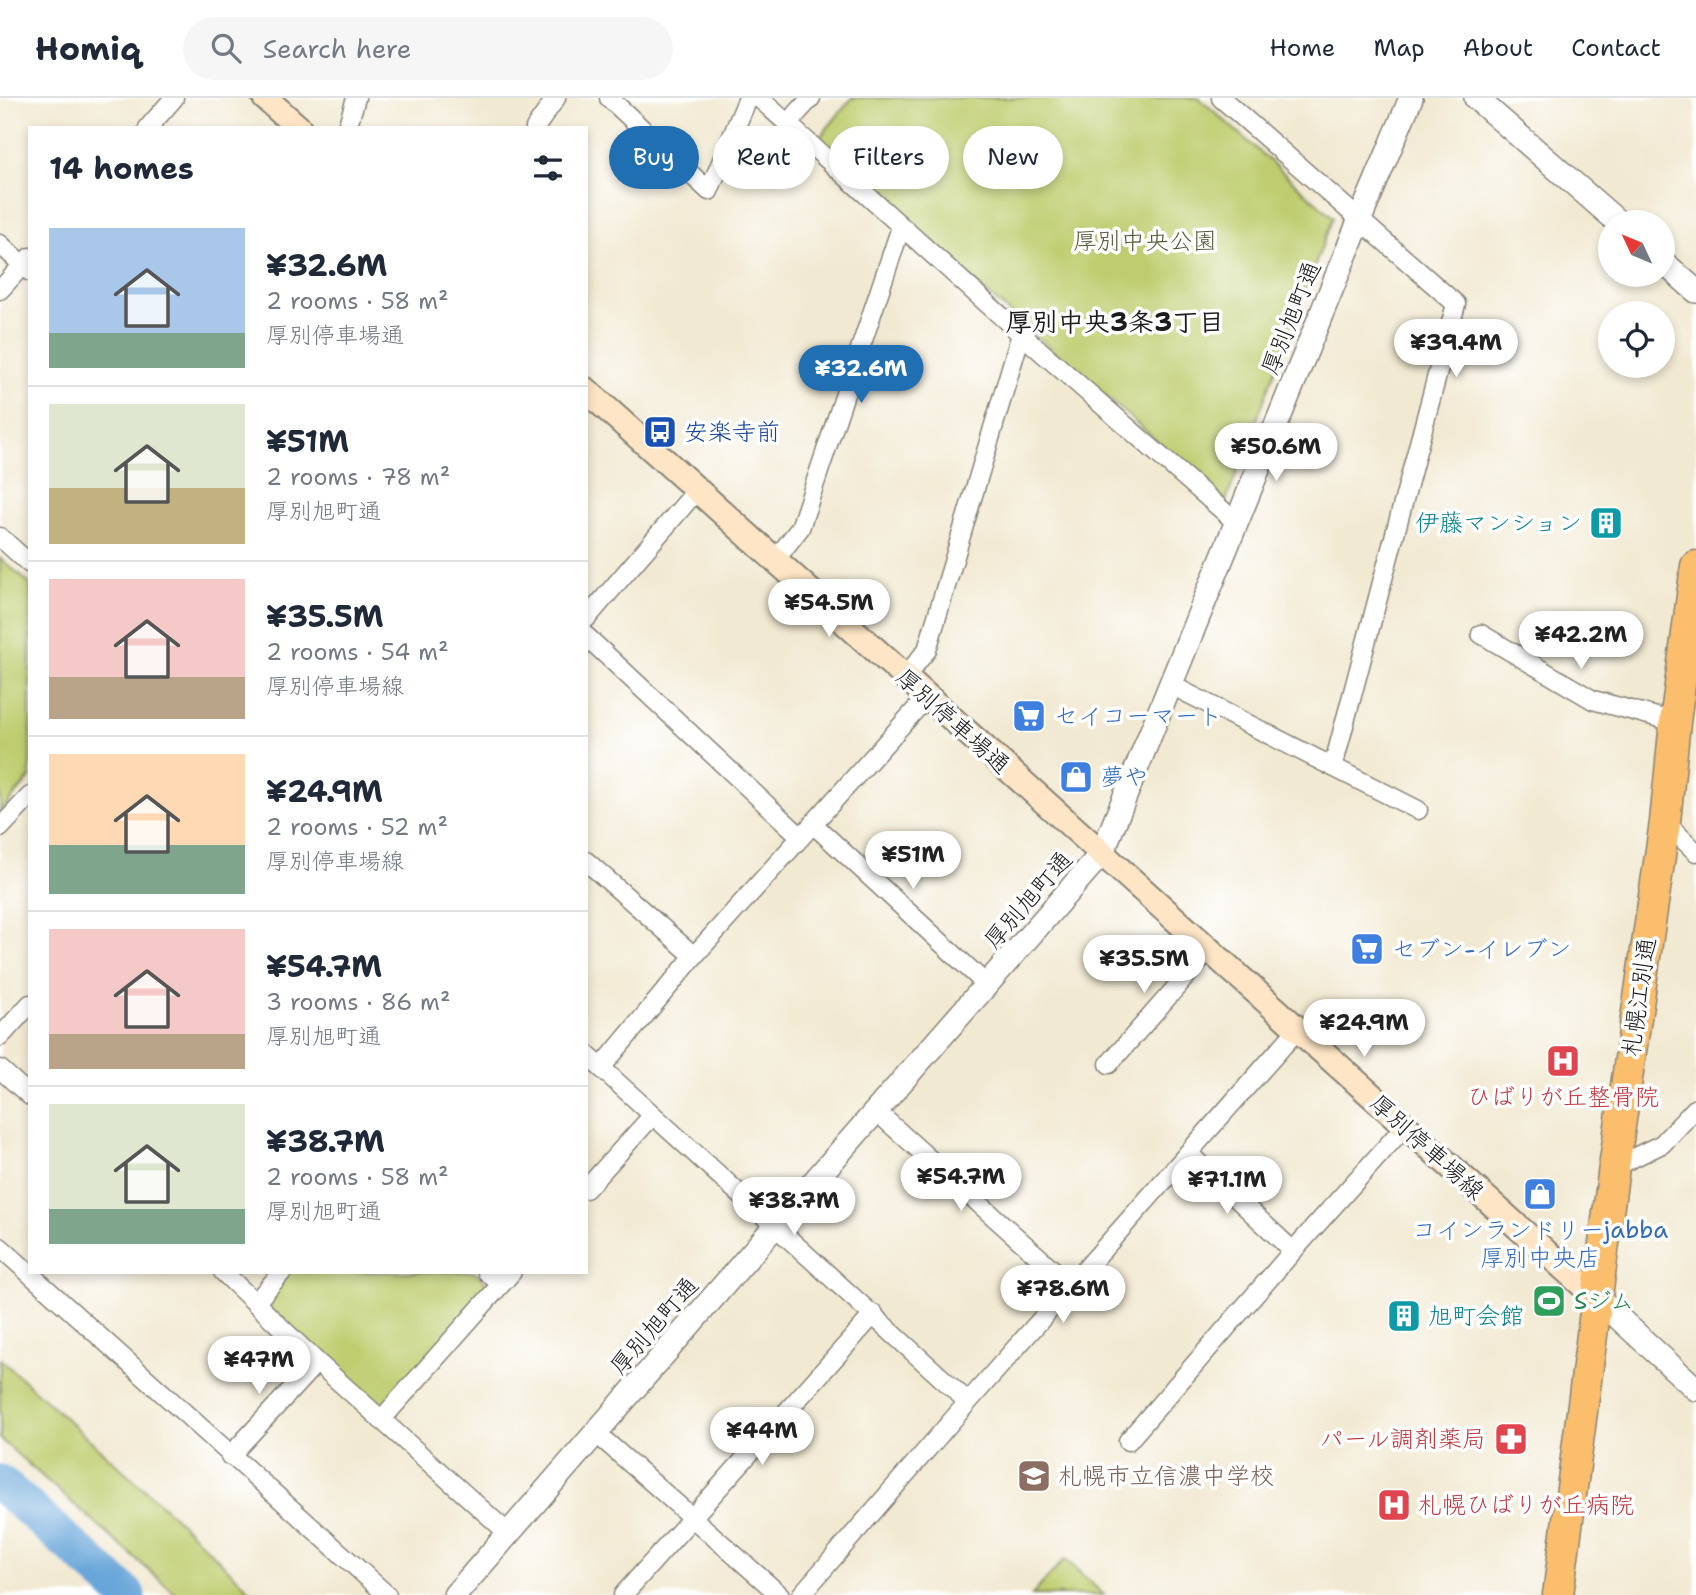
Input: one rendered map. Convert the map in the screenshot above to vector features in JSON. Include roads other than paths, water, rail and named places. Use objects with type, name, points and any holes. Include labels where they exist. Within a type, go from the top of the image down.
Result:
[{"type":"highway","name":"札幌江別通","points":[[1558,1595],[1614,1167],[1665,822],[1675,722],[1688,683],[1696,566]]},
{"type":"main road","points":[[265,98],[297,126]]},
{"type":"main road","name":"厚別停車場通","points":[[588,392],[1102,853]]},
{"type":"main road","name":"厚別停車場線","points":[[1102,853],[1597,1298]]},
{"type":"street","points":[[150,126],[174,98]]},
{"type":"street","points":[[348,126],[356,98]]},
{"type":"street","points":[[536,126],[556,98]]},
{"type":"street","points":[[609,98],[709,191],[748,98]]},
{"type":"street","points":[[759,98],[1021,334],[1237,523]]},
{"type":"street","points":[[788,124],[811,98]]},
{"type":"street","points":[[1221,98],[1456,304],[1334,767]]},
{"type":"street","name":"厚別旭町通","points":[[456,1595],[1102,853],[1411,98]]},
{"type":"street","points":[[1476,98],[1604,210]]},
{"type":"street","points":[[776,559],[800,528],[901,227]]},
{"type":"street","points":[[0,244],[27,265],[0,290]]},
{"type":"street","points":[[1675,272],[1696,291]]},
{"type":"street","points":[[905,677],[927,650],[1021,334]]},
{"type":"street","points":[[588,617],[697,490]]},
{"type":"street","points":[[0,537],[28,562]]},
{"type":"street","points":[[1481,634],[1593,700],[1675,722]]},
{"type":"street","points":[[588,638],[988,986]]},
{"type":"street","points":[[1171,685],[1418,810]]},
{"type":"street","points":[[601,1068],[694,956],[927,697]]},
{"type":"street","points":[[0,828],[28,798]]},
{"type":"street","points":[[1665,822],[1696,852]]},
{"type":"street","points":[[588,863],[694,956]]},
{"type":"street","points":[[1109,1064],[1208,951]]},
{"type":"street","points":[[0,1037],[28,1006]]},
{"type":"street","points":[[801,1595],[1297,1030]]},
{"type":"street","points":[[588,1056],[968,1402]]},
{"type":"street","points":[[0,1069],[28,1094]]},
{"type":"street","points":[[1614,1167],[1662,1144],[1696,1108]]},
{"type":"street","points":[[877,1112],[1072,1286]]},
{"type":"street","points":[[588,1187],[653,1115]]},
{"type":"street","points":[[1128,1441],[1405,1126]]},
{"type":"street","points":[[1188,1153],[1293,1251]]},
{"type":"street","points":[[0,1247],[24,1258]]},
{"type":"street","points":[[41,1274],[230,1456],[387,1595]]},
{"type":"street","points":[[225,1274],[317,1362],[508,1533]]},
{"type":"street","points":[[256,1302],[280,1274]]},
{"type":"street","points":[[381,1420],[500,1276]]},
{"type":"street","points":[[1597,1298],[1696,1389]]},
{"type":"street","points":[[623,1595],[874,1314]]},
{"type":"street","points":[[230,1456],[317,1362]]},
{"type":"street","points":[[596,1433],[780,1595]]},
{"type":"waterway","points":[[0,1483],[127,1595]]},
{"type":"place","name":"安楽寺前","points":[[660,432]]},
{"type":"place","name":"伊藤マンション","points":[[1606,523]]},
{"type":"place","name":"セイコーマート","points":[[1029,716]]},
{"type":"place","name":"夢や","points":[[1076,777]]},
{"type":"place","name":"セブン-イレブン","points":[[1367,949]]},
{"type":"place","name":"ひばりが丘整骨院","points":[[1563,1061]]},
{"type":"place","name":"コインランドリーjabba 厚別中央店","points":[[1540,1194]]},
{"type":"place","name":"Sジム","points":[[1549,1301]]},
{"type":"place","name":"旭町会館","points":[[1404,1316]]},
{"type":"place","name":"パール調剤薬局","points":[[1511,1439]]},
{"type":"place","name":"札幌市立信濃中学校","points":[[1034,1476]]},
{"type":"place","name":"札幌ひばりが丘病院","points":[[1394,1505]]},
{"type":"district","name":"厚別中央3条3丁目","points":[[1115,322]]},
{"type":"park label","name":"厚別中央公園","points":[[1145,241]]}]
